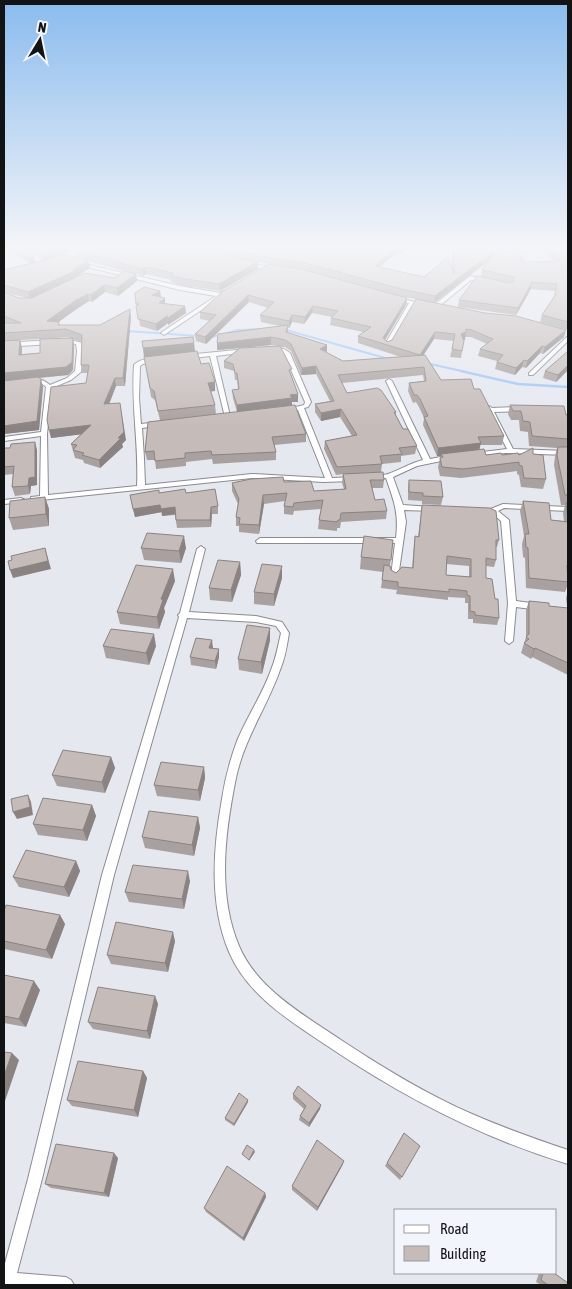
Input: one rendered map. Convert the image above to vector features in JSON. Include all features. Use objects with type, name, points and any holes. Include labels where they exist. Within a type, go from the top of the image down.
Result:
[{"type":"street","points":[[164,333],[203,307]]},
{"type":"street","points":[[387,346],[409,307]]},
{"type":"street","points":[[436,307],[442,308]]},
{"type":"street","points":[[560,331],[568,334]]},
{"type":"street","points":[[531,374],[568,338]]},
{"type":"street","points":[[4,345],[68,341],[79,343],[78,372],[69,379],[49,387]]},
{"type":"street","points":[[175,358],[260,350],[282,350],[287,353],[308,402],[301,409],[282,410]]},
{"type":"street","points":[[213,355],[227,416]]},
{"type":"street","points":[[141,488],[142,464],[138,364],[165,359]]},
{"type":"street","points":[[23,382],[42,381],[49,387]]},
{"type":"street","points":[[389,381],[427,461]]},
{"type":"street","points":[[44,498],[44,434],[49,387]]},
{"type":"street","points":[[486,402],[512,450]]},
{"type":"street","points":[[301,409],[329,480]]},
{"type":"street","points":[[490,410],[530,410]]},
{"type":"street","points":[[218,417],[236,415]]},
{"type":"street","points":[[139,426],[168,423]]},
{"type":"street","points":[[4,438],[44,434]]},
{"type":"street","points":[[4,502],[252,476],[329,480],[389,476],[415,464],[427,461],[512,450],[568,453]]},
{"type":"street","points":[[389,476],[400,507],[400,540],[395,576]]},
{"type":"street","points":[[490,512],[503,506],[568,508]]},
{"type":"street","points":[[400,507],[437,510]]},
{"type":"street","points":[[476,511],[490,512],[502,516],[505,520],[512,603],[510,641]]},
{"type":"street","points":[[260,540],[400,540]]},
{"type":"street","points":[[66,1285],[6,1279],[35,1179],[108,875],[201,549]]},
{"type":"street","points":[[512,603],[550,608]]},
{"type":"street","points":[[182,616],[256,619],[278,624],[285,633],[284,644],[272,678],[238,749],[231,777],[222,836],[219,882],[222,903],[229,934],[243,966],[263,990],[298,1019],[383,1075],[453,1112],[509,1136],[568,1157]]},
{"type":"building","points":[[4,307],[66,307],[47,321],[59,322],[58,325],[100,325],[130,309],[123,378],[115,378],[104,404],[120,403],[124,432],[118,438],[121,438],[99,460],[73,450],[77,445],[71,444],[91,425],[49,430],[47,420],[51,387],[86,383],[89,365],[81,365],[82,335],[66,329],[4,333],[4,323],[21,323],[4,316]]},
{"type":"building","points":[[136,307],[183,307],[156,324],[138,319]]},
{"type":"building","points":[[205,307],[236,307],[205,337],[195,334],[216,315],[200,312]]},
{"type":"building","points":[[268,307],[312,307],[305,317],[292,315],[289,321],[260,315]]},
{"type":"building","points":[[319,307],[402,307],[383,338],[387,342],[392,340],[411,307],[456,307],[485,313],[516,316],[566,330],[545,347],[542,346],[527,361],[524,360],[516,368],[497,362],[503,355],[480,349],[493,339],[472,330],[466,329],[466,332],[461,334],[464,341],[462,351],[452,349],[455,334],[435,332],[420,355],[358,336],[371,327],[331,318],[338,311]]},
{"type":"building","points":[[547,307],[568,307],[568,322],[542,315]]},
{"type":"building","points":[[288,325],[286,332],[327,345],[320,349],[343,361],[425,355],[441,380],[471,379],[474,389],[480,389],[504,436],[478,437],[481,443],[438,448],[424,417],[428,416],[420,399],[417,395],[414,395],[409,383],[426,381],[424,367],[338,375],[347,393],[377,388],[381,390],[396,412],[394,412],[403,429],[408,429],[417,446],[399,448],[402,454],[380,456],[382,464],[337,467],[325,441],[357,435],[341,409],[321,413],[315,404],[334,401],[316,366],[302,368],[291,344],[285,340],[271,337],[217,343],[218,334]]},
{"type":"building","points":[[193,337],[194,343],[143,348],[142,341]]},
{"type":"building","points":[[73,338],[72,362],[66,367],[4,373],[4,341],[20,340],[19,355],[40,353],[40,339]]},
{"type":"building","points":[[280,346],[292,369],[289,370],[298,394],[290,395],[292,398],[237,405],[232,390],[239,389],[237,373],[235,373],[233,364],[224,361],[240,348]]},
{"type":"building","points":[[197,351],[201,364],[209,363],[215,382],[208,383],[215,405],[158,411],[154,391],[150,388],[144,357]]},
{"type":"building","points":[[568,351],[568,365],[558,375],[545,371]]},
{"type":"building","points":[[38,377],[41,379],[37,421],[4,426],[4,381]]},
{"type":"building","points":[[295,405],[306,434],[272,437],[276,452],[212,455],[211,451],[185,453],[185,458],[155,461],[154,451],[145,452],[148,422]]},
{"type":"building","points":[[510,405],[564,406],[566,415],[568,415],[568,439],[532,436],[530,422],[523,421],[521,411],[513,411]]},
{"type":"building","points":[[35,442],[35,477],[29,478],[28,486],[12,487],[14,466],[4,467],[4,448],[10,448],[11,444]]},
{"type":"building","points":[[558,447],[568,447],[568,495],[565,495],[557,455]]},
{"type":"building","points":[[533,448],[533,454],[543,455],[546,479],[524,478],[522,466],[519,465],[519,462],[463,469],[442,467],[440,458],[443,457],[441,454],[484,449],[486,455],[518,453],[519,455]]},
{"type":"building","points":[[383,472],[384,480],[370,480],[375,500],[384,499],[387,511],[341,513],[340,520],[337,522],[319,520],[323,500],[294,503],[293,507],[284,506],[287,493],[263,495],[259,525],[239,524],[240,518],[236,517],[239,499],[232,483],[251,479],[283,477],[284,482],[311,481],[314,491],[346,489],[343,474]]},
{"type":"building","points":[[409,480],[441,481],[443,497],[423,496],[423,493],[409,492]]},
{"type":"building","points":[[185,489],[186,493],[215,489],[218,506],[211,507],[210,520],[176,520],[175,507],[161,509],[160,505],[133,509],[130,495],[159,490],[159,493]]},
{"type":"building","points":[[45,497],[46,514],[9,518],[10,501]]},
{"type":"building","points":[[523,501],[549,503],[551,520],[568,522],[568,582],[529,578],[528,548],[526,547],[525,534],[529,534]]},
{"type":"building","points":[[568,502],[568,520],[566,503]]},
{"type":"building","points":[[422,505],[490,508],[496,511],[499,540],[496,540],[496,560],[486,558],[486,578],[492,579],[495,599],[498,599],[499,618],[475,615],[475,612],[470,611],[470,596],[467,595],[467,591],[449,589],[449,592],[398,587],[398,582],[382,580],[384,565],[390,566],[391,570],[396,573],[402,567],[413,568],[415,536],[419,537]],"holes":[[[447,556],[471,559],[471,577],[446,575]]]},
{"type":"building","points":[[147,533],[184,536],[179,551],[141,548]]},
{"type":"building","points":[[364,536],[393,540],[391,560],[361,557]]},
{"type":"building","points":[[45,548],[48,561],[10,570],[8,561],[12,560],[11,556]]},
{"type":"building","points":[[218,560],[240,562],[231,590],[209,588]]},
{"type":"building","points":[[262,564],[282,566],[274,594],[254,592]]},
{"type":"building","points":[[136,565],[173,569],[161,599],[163,600],[157,617],[117,612]]},
{"type":"building","points":[[529,601],[549,603],[549,606],[568,608],[568,663],[524,643],[529,639],[526,637],[529,634]]},
{"type":"building","points":[[247,625],[270,628],[261,662],[238,659]]},
{"type":"building","points":[[111,629],[154,634],[146,653],[103,646]]},
{"type":"building","points":[[196,638],[212,640],[209,648],[219,649],[215,661],[190,657]]},
{"type":"building","points":[[63,750],[111,757],[102,782],[52,775]]},
{"type":"building","points":[[161,762],[204,767],[198,790],[154,785]]},
{"type":"building","points":[[28,795],[30,807],[13,812],[11,799]]},
{"type":"building","points":[[43,798],[92,805],[83,830],[33,824]]},
{"type":"building","points":[[149,811],[198,817],[192,845],[142,837]]},
{"type":"building","points":[[26,850],[76,861],[64,887],[13,877]]},
{"type":"building","points":[[133,865],[188,871],[182,899],[125,892]]},
{"type":"building","points":[[6,905],[60,915],[46,950],[4,941],[4,910]]},
{"type":"building","points":[[116,922],[173,932],[165,963],[107,955]]},
{"type":"building","points":[[4,975],[34,981],[19,1019],[4,1016]]},
{"type":"building","points":[[98,987],[155,996],[147,1031],[88,1022]]},
{"type":"building","points":[[4,1052],[12,1053],[4,1076]]},
{"type":"building","points":[[78,1061],[143,1071],[134,1110],[67,1100]]},
{"type":"building","points":[[298,1086],[321,1105],[309,1123],[300,1116],[306,1106],[293,1094]]},
{"type":"building","points":[[239,1093],[248,1100],[234,1124],[225,1118]]},
{"type":"building","points":[[404,1133],[420,1146],[402,1177],[387,1163]]},
{"type":"building","points":[[317,1140],[344,1161],[318,1207],[292,1186]]},
{"type":"building","points":[[56,1144],[114,1153],[104,1193],[45,1184]]},
{"type":"building","points":[[247,1145],[254,1150],[249,1160],[242,1154]]},
{"type":"building","points":[[227,1166],[265,1193],[243,1238],[204,1208]]},
{"type":"building","points":[[543,1274],[555,1274],[568,1283],[568,1285],[548,1285],[541,1280]]},
{"type":"waterway","points":[[212,337],[238,330],[262,329]]},
{"type":"waterway","points":[[286,330],[385,358]]},
{"type":"waterway","points":[[127,331],[198,336]]},
{"type":"waterway","points":[[426,363],[466,372]]},
{"type":"waterway","points":[[461,371],[518,384],[568,387]]}]
